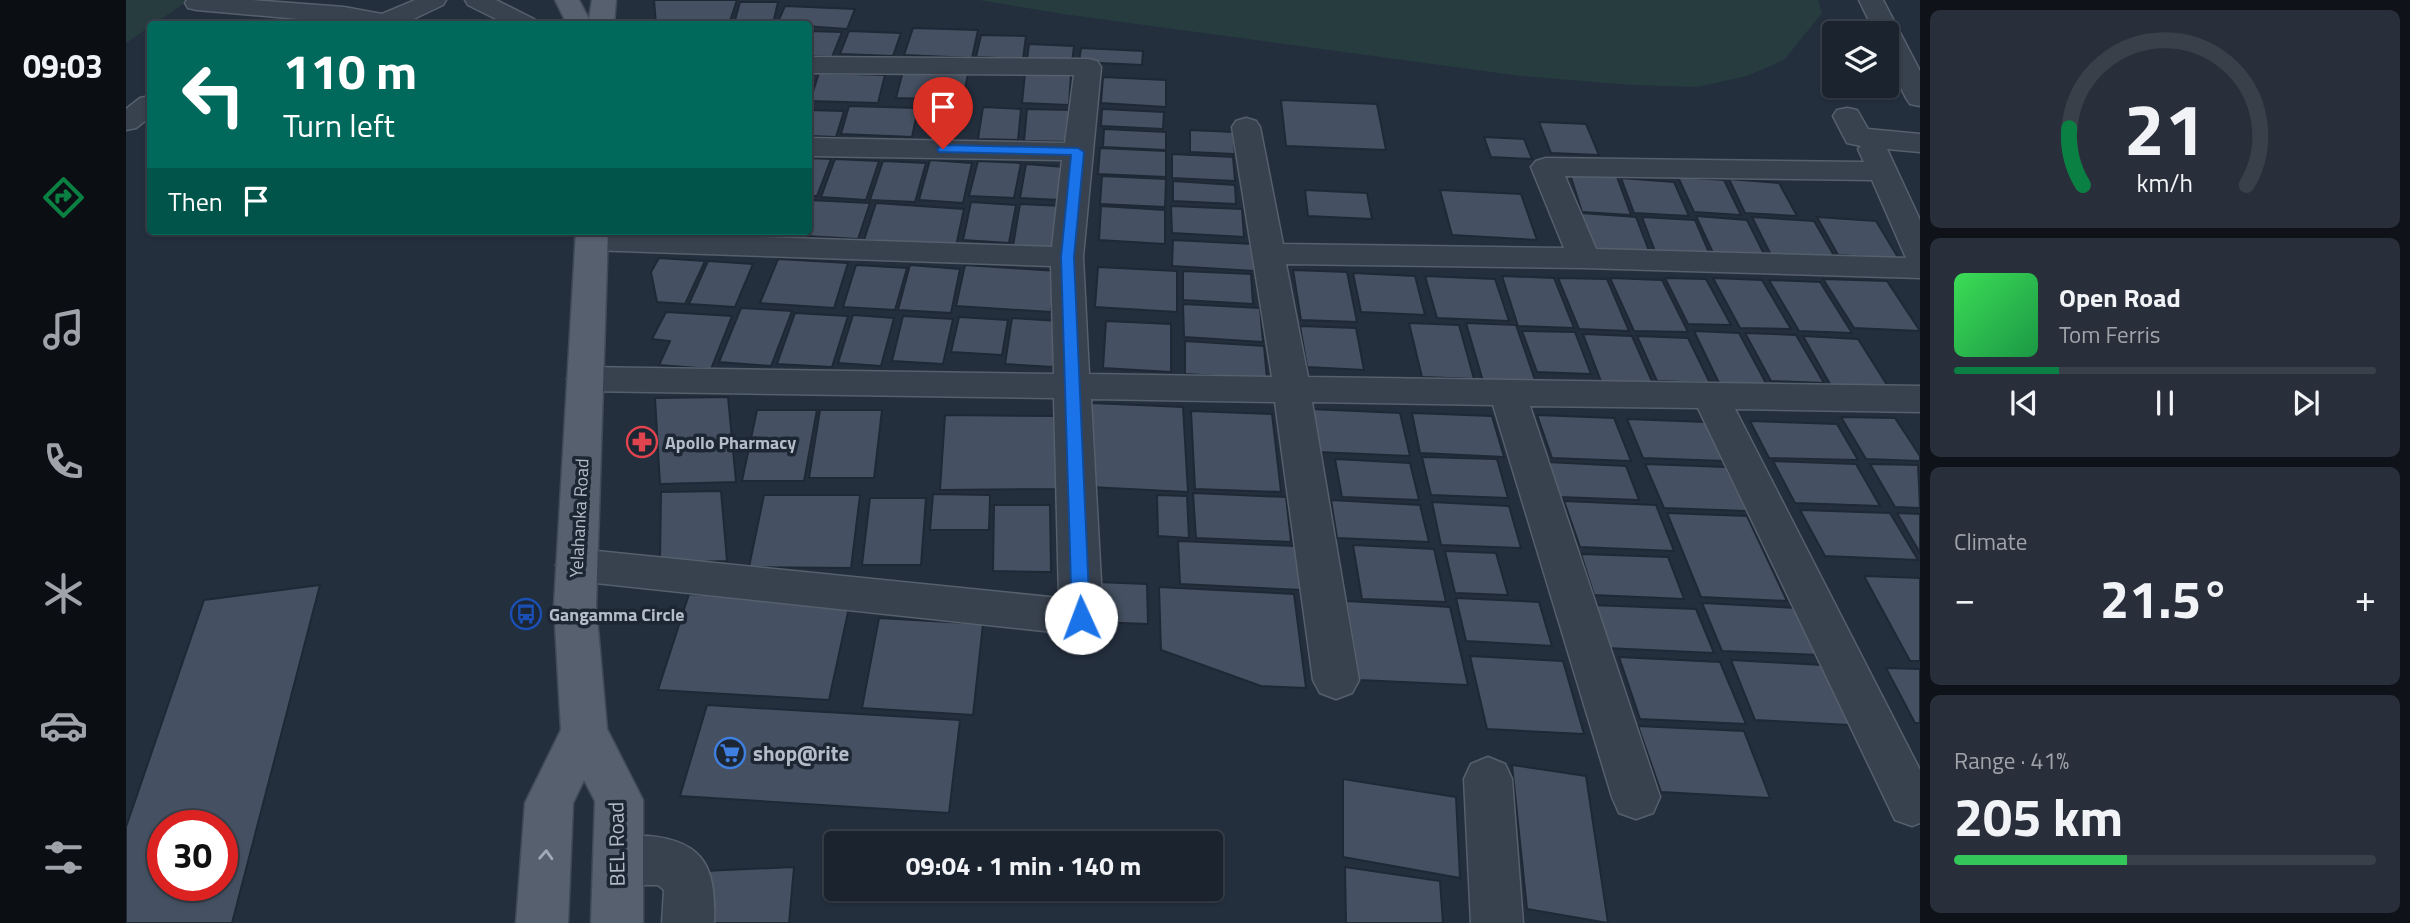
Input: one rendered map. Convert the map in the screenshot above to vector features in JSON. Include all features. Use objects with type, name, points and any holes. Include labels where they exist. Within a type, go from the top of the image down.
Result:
[{"type":"main road","points":[[567,0],[578,21]]},
{"type":"main road","points":[[601,21],[604,0]]},
{"type":"main road","name":"Yelahanka Road","points":[[542,923],[549,803],[584,730],[575,606],[592,235]]},
{"type":"main road","name":"BEL Road","points":[[584,730],[619,800],[617,923]]},
{"type":"street","points":[[386,21],[399,18],[434,0]]},
{"type":"street","points":[[477,0],[519,21]]},
{"type":"street","points":[[1871,0],[1920,98]]},
{"type":"street","points":[[197,4],[271,17],[360,21]]},
{"type":"street","points":[[577,565],[1081,618],[1067,257],[1088,66],[812,65]]},
{"type":"street","points":[[126,122],[147,106]]},
{"type":"street","points":[[1847,116],[1857,137],[1920,143]]},
{"type":"street","points":[[1246,127],[1292,390],[1336,680]]},
{"type":"street","points":[[812,147],[1078,152]]},
{"type":"street","points":[[1584,258],[1545,167],[1878,160],[1913,224],[1920,255]]},
{"type":"street","points":[[592,235],[1067,257]]},
{"type":"street","points":[[1269,254],[1584,258],[1920,268]]},
{"type":"street","points":[[585,379],[1920,399]]},
{"type":"street","points":[[1508,393],[1636,797]]},
{"type":"street","points":[[1710,396],[1912,804]]},
{"type":"street","points":[[1488,779],[1497,923]]},
{"type":"street","points":[[618,861],[656,859],[677,867],[689,885],[688,923]]},
{"type":"green space","points":[[126,0],[189,0],[158,21],[147,21],[147,29],[126,43]]},
{"type":"green space","points":[[979,0],[1818,0],[1822,13],[1784,60],[1747,76],[1697,87],[1631,85],[1521,76],[1063,14]]},
{"type":"building","points":[[654,0],[737,0],[730,21],[656,21]]},
{"type":"building","points":[[740,2],[778,2],[774,21],[735,21]]},
{"type":"building","points":[[785,6],[855,9],[847,29],[812,26],[812,21],[778,21]]},
{"type":"building","points":[[913,28],[978,30],[972,58],[904,55]]},
{"type":"building","points":[[812,31],[842,32],[832,57],[812,56]]},
{"type":"building","points":[[849,31],[901,33],[893,56],[840,54]]},
{"type":"building","points":[[981,35],[1026,36],[1023,59],[976,57]]},
{"type":"building","points":[[1029,44],[1074,46],[1072,62],[1027,60]]},
{"type":"building","points":[[1081,48],[1143,51],[1142,65],[1079,62]]},
{"type":"building","points":[[903,71],[968,73],[963,100],[896,98]]},
{"type":"building","points":[[819,73],[885,75],[878,103],[812,101]]},
{"type":"building","points":[[1025,73],[1071,74],[1069,105],[1022,103]]},
{"type":"building","points":[[1103,77],[1166,80],[1166,107],[1101,103]]},
{"type":"building","points":[[1281,100],[1377,104],[1386,150],[1286,146]]},
{"type":"building","points":[[849,106],[918,108],[912,137],[841,134]]},
{"type":"building","points":[[983,107],[1021,109],[1018,140],[978,139]]},
{"type":"building","points":[[1027,109],[1071,110],[1069,142],[1024,141]]},
{"type":"building","points":[[1102,109],[1164,112],[1163,129],[1101,126]]},
{"type":"building","points":[[812,110],[844,111],[836,137],[812,136]]},
{"type":"building","points":[[1539,122],[1586,124],[1599,155],[1551,153]]},
{"type":"building","points":[[1104,129],[1166,132],[1166,150],[1103,147]]},
{"type":"building","points":[[1190,130],[1233,132],[1235,154],[1190,152]]},
{"type":"building","points":[[1484,137],[1524,139],[1532,159],[1491,157]]},
{"type":"building","points":[[1100,148],[1166,151],[1166,177],[1098,174]]},
{"type":"building","points":[[1172,154],[1233,157],[1235,181],[1172,178]]},
{"type":"building","points":[[812,158],[831,159],[817,196],[812,196]]},
{"type":"building","points":[[835,159],[879,161],[866,200],[821,197]]},
{"type":"building","points":[[930,160],[972,163],[963,203],[919,200]]},
{"type":"building","points":[[883,161],[926,163],[915,202],[870,200]]},
{"type":"building","points":[[978,161],[1021,163],[1014,198],[969,196]]},
{"type":"building","points":[[1026,164],[1065,167],[1060,200],[1020,198]]},
{"type":"building","points":[[1570,174],[1617,177],[1631,215],[1582,212]]},
{"type":"building","points":[[1102,176],[1166,179],[1165,207],[1100,204]]},
{"type":"building","points":[[1678,177],[1724,180],[1741,215],[1694,212]]},
{"type":"building","points":[[1621,178],[1674,182],[1689,216],[1634,213]]},
{"type":"building","points":[[1729,179],[1779,183],[1797,216],[1745,213]]},
{"type":"building","points":[[1173,181],[1235,185],[1236,204],[1173,201]]},
{"type":"building","points":[[1305,190],[1367,193],[1372,219],[1308,216]]},
{"type":"building","points":[[1440,190],[1521,194],[1537,240],[1452,235]]},
{"type":"building","points":[[812,200],[870,203],[858,239],[789,235],[812,235]]},
{"type":"building","points":[[971,202],[1016,205],[1009,243],[963,240]]},
{"type":"building","points":[[876,203],[964,209],[956,246],[864,240]]},
{"type":"building","points":[[1020,204],[1063,206],[1057,249],[1013,246]]},
{"type":"building","points":[[1101,206],[1165,210],[1165,244],[1099,240]]},
{"type":"building","points":[[1171,206],[1242,209],[1244,237],[1172,233]]},
{"type":"building","points":[[1581,213],[1636,217],[1651,256],[1594,252]]},
{"type":"building","points":[[1696,216],[1747,220],[1766,258],[1714,255]]},
{"type":"building","points":[[1642,217],[1695,220],[1711,257],[1656,254]]},
{"type":"building","points":[[1752,217],[1814,221],[1836,259],[1771,255]]},
{"type":"building","points":[[1817,217],[1876,221],[1899,259],[1838,255]]},
{"type":"building","points":[[1173,240],[1253,244],[1255,271],[1172,266]]},
{"type":"building","points":[[659,258],[705,261],[685,304],[657,302],[651,272]]},
{"type":"building","points":[[778,259],[848,263],[834,308],[760,303]]},
{"type":"building","points":[[708,261],[753,264],[735,307],[689,304]]},
{"type":"building","points":[[856,265],[907,268],[895,310],[843,307]]},
{"type":"building","points":[[910,265],[960,269],[951,313],[898,310]]},
{"type":"building","points":[[965,265],[1057,271],[1051,312],[956,306]]},
{"type":"building","points":[[1098,267],[1177,271],[1177,312],[1095,307]]},
{"type":"building","points":[[1293,270],[1347,272],[1357,322],[1301,320]]},
{"type":"building","points":[[1183,271],[1251,274],[1253,304],[1183,300]]},
{"type":"building","points":[[1353,273],[1415,276],[1425,315],[1361,312]]},
{"type":"building","points":[[1425,276],[1495,279],[1509,321],[1437,318]]},
{"type":"building","points":[[1502,276],[1554,278],[1574,328],[1518,326]]},
{"type":"building","points":[[1558,278],[1607,279],[1629,331],[1579,329]]},
{"type":"building","points":[[1610,278],[1662,280],[1688,332],[1634,331]]},
{"type":"building","points":[[1665,278],[1706,279],[1731,325],[1688,324]]},
{"type":"building","points":[[1713,278],[1762,280],[1791,329],[1740,328]]},
{"type":"building","points":[[1823,279],[1887,281],[1920,331],[1854,328]]},
{"type":"building","points":[[1769,280],[1820,282],[1852,333],[1799,331]]},
{"type":"building","points":[[1183,304],[1260,308],[1263,342],[1184,337]]},
{"type":"building","points":[[741,308],[792,311],[771,366],[719,362]]},
{"type":"building","points":[[666,312],[732,316],[711,369],[659,365],[670,341],[652,339]]},
{"type":"building","points":[[795,313],[848,316],[832,367],[777,364]]},
{"type":"building","points":[[853,315],[894,318],[881,366],[838,363]]},
{"type":"building","points":[[903,316],[953,319],[943,364],[892,361]]},
{"type":"building","points":[[959,317],[1008,320],[1002,355],[951,352]]},
{"type":"building","points":[[1012,318],[1058,321],[1053,367],[1005,364]]},
{"type":"building","points":[[1106,321],[1171,324],[1171,372],[1103,368]]},
{"type":"building","points":[[1409,323],[1459,325],[1474,379],[1422,377]]},
{"type":"building","points":[[1466,323],[1516,325],[1536,383],[1483,381]]},
{"type":"building","points":[[1300,326],[1356,328],[1364,370],[1307,367]]},
{"type":"building","points":[[1522,331],[1575,332],[1591,374],[1537,372]]},
{"type":"building","points":[[1694,331],[1739,333],[1767,385],[1719,383]]},
{"type":"building","points":[[1745,333],[1796,335],[1824,383],[1771,381]]},
{"type":"building","points":[[1583,334],[1632,336],[1654,386],[1602,384]]},
{"type":"building","points":[[1637,336],[1688,338],[1710,383],[1657,381]]},
{"type":"building","points":[[1803,336],[1858,339],[1889,388],[1831,386]]},
{"type":"building","points":[[1185,341],[1264,346],[1267,379],[1185,374]]},
{"type":"building","points":[[728,397],[736,482],[660,484],[655,398]]},
{"type":"building","points":[[1091,403],[1183,407],[1188,492],[1090,487]]},
{"type":"building","points":[[1310,409],[1400,413],[1410,456],[1317,452]]},
{"type":"building","points":[[757,410],[817,410],[804,481],[742,481]]},
{"type":"building","points":[[820,410],[882,410],[874,478],[809,478]]},
{"type":"building","points":[[1191,411],[1272,414],[1281,492],[1195,489]]},
{"type":"building","points":[[1412,413],[1492,416],[1504,457],[1420,453]]},
{"type":"building","points":[[945,415],[1056,416],[1058,489],[940,490]]},
{"type":"building","points":[[1537,415],[1614,418],[1631,461],[1552,458]]},
{"type":"building","points":[[1841,417],[1895,418],[1920,456],[1920,461],[1866,459]]},
{"type":"building","points":[[1627,419],[1706,422],[1724,461],[1643,458]]},
{"type":"building","points":[[1750,421],[1837,424],[1858,460],[1769,458]]},
{"type":"building","points":[[1422,457],[1497,459],[1508,498],[1431,495]]},
{"type":"building","points":[[1335,459],[1410,463],[1419,500],[1342,497]]},
{"type":"building","points":[[1773,461],[1856,464],[1880,506],[1795,503]]},
{"type":"building","points":[[1547,462],[1626,466],[1639,500],[1559,497]]},
{"type":"building","points":[[1645,464],[1726,467],[1747,511],[1664,508]]},
{"type":"building","points":[[1870,464],[1918,465],[1920,508],[1895,507]]},
{"type":"building","points":[[721,491],[727,561],[660,563],[661,492]]},
{"type":"building","points":[[1193,493],[1286,497],[1291,542],[1196,538]]},
{"type":"building","points":[[933,494],[990,495],[989,530],[930,530]]},
{"type":"building","points":[[764,495],[860,495],[851,568],[749,567]]},
{"type":"building","points":[[1157,495],[1187,496],[1189,538],[1158,536]]},
{"type":"building","points":[[870,498],[926,498],[921,565],[862,565]]},
{"type":"building","points":[[1331,500],[1420,505],[1429,542],[1337,538]]},
{"type":"building","points":[[1564,501],[1656,505],[1674,551],[1580,547]]},
{"type":"building","points":[[1432,502],[1509,506],[1521,548],[1441,545]]},
{"type":"building","points":[[994,505],[1050,505],[1051,572],[993,571]]},
{"type":"building","points":[[1800,510],[1890,513],[1918,560],[1825,556]]},
{"type":"building","points":[[1667,513],[1747,516],[1787,601],[1701,597]]},
{"type":"building","points":[[1897,513],[1920,514],[1920,553]]},
{"type":"building","points":[[1178,541],[1295,546],[1301,590],[1180,584]]},
{"type":"building","points":[[1353,545],[1434,549],[1446,602],[1362,599]]},
{"type":"building","points":[[1445,551],[1496,553],[1508,595],[1455,593]]},
{"type":"building","points":[[1581,554],[1668,557],[1684,599],[1594,595]]},
{"type":"building","points":[[1864,576],[1920,578],[1920,661],[1910,661]]},
{"type":"building","points":[[1097,582],[1147,584],[1148,624],[1096,622]]},
{"type":"building","points":[[320,585],[238,900],[238,810],[147,810],[147,901],[238,901],[232,923],[126,923],[126,827],[204,600]]},
{"type":"building","points":[[1159,587],[1294,594],[1306,688],[1261,686],[1161,650]]},
{"type":"building","points":[[689,594],[850,603],[829,700],[658,690]]},
{"type":"building","points":[[1456,598],[1539,602],[1552,646],[1466,641]]},
{"type":"building","points":[[1346,601],[1450,607],[1468,685],[1359,680]]},
{"type":"building","points":[[1702,603],[1797,608],[1820,655],[1722,651]]},
{"type":"building","points":[[1591,605],[1696,609],[1714,653],[1605,648]]},
{"type":"building","points":[[879,618],[983,624],[973,715],[862,708]]},
{"type":"building","points":[[1470,656],[1563,661],[1584,734],[1487,729]]},
{"type":"building","points":[[1619,657],[1720,662],[1746,724],[1640,719]]},
{"type":"building","points":[[1731,660],[1822,665],[1850,725],[1755,720]]},
{"type":"building","points":[[1886,668],[1920,669],[1920,723],[1915,723]]},
{"type":"building","points":[[707,705],[960,720],[949,813],[680,796]]},
{"type":"building","points":[[1638,726],[1744,731],[1770,798],[1661,792]]},
{"type":"building","points":[[1512,765],[1586,776],[1608,923],[1527,909]]},
{"type":"building","points":[[1343,779],[1456,797],[1460,878],[1343,857]]},
{"type":"building","points":[[794,867],[789,923],[696,923],[704,871]]},
{"type":"building","points":[[1345,867],[1440,881],[1443,923],[1346,923]]},
{"type":"place","name":"Apollo Pharmacy","points":[[642,442]]},
{"type":"place","name":"Gangamma Circle","points":[[526,614]]},
{"type":"place","name":"shop@rite","points":[[730,753]]},
{"type":"route","points":[[943,149],[1078,152],[1067,257],[1081,618]]}]
